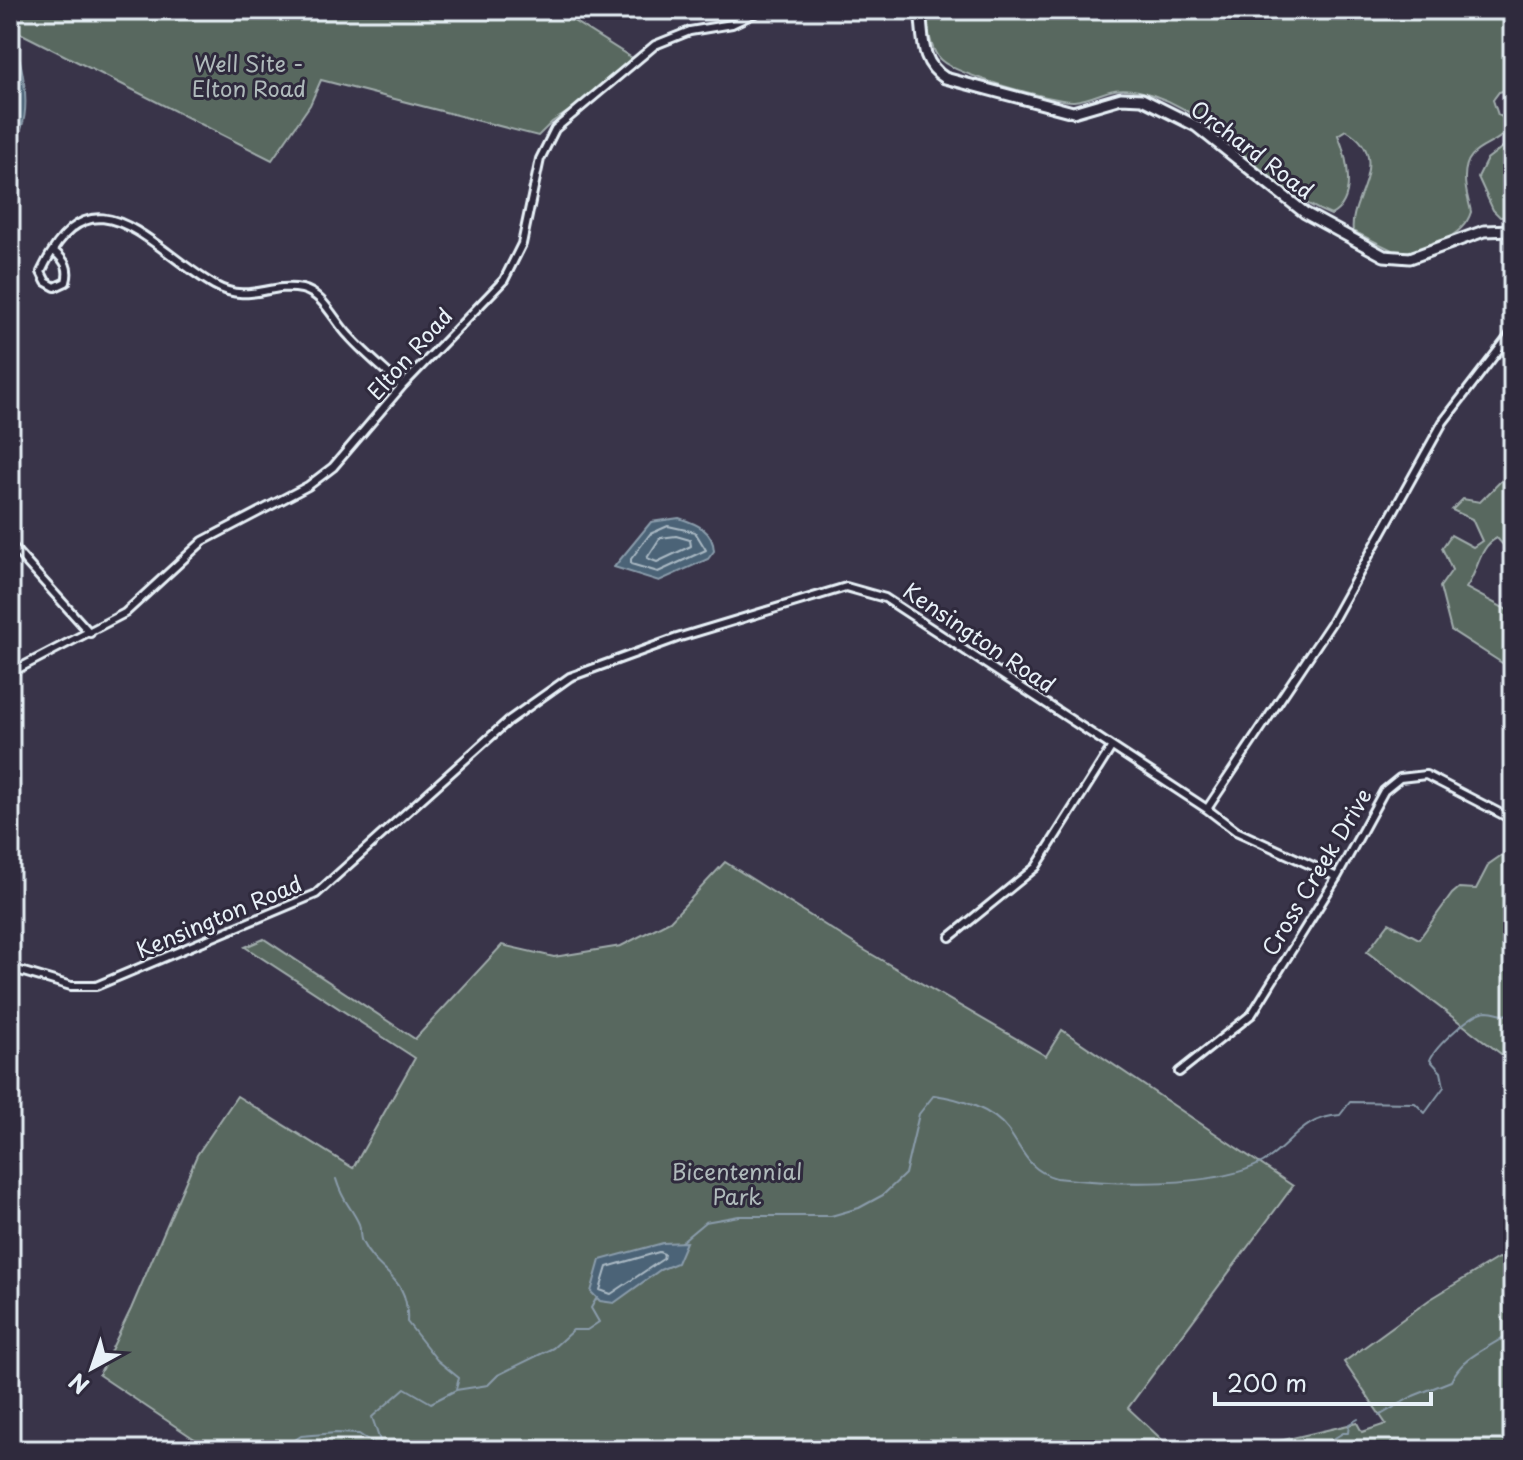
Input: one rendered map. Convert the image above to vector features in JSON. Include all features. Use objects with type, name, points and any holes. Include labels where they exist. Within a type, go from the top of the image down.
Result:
[{"type":"street","name":"Elton Road","points":[[10,673],[128,611],[203,541],[308,486],[333,467],[402,386],[510,270],[522,244],[540,159],[555,129],[655,45],[690,31],[732,24],[761,10]]},
{"type":"street","name":"Orchard Road","points":[[920,10],[925,55],[935,72],[945,78],[1073,112],[1121,98],[1142,99],[1196,126],[1305,213],[1384,256],[1410,258],[1484,231],[1513,230]]},
{"type":"street","points":[[55,252],[64,260],[69,272],[66,282],[55,287],[46,282],[41,272],[55,252],[60,238],[75,224],[91,216],[112,218],[214,285],[239,295],[257,295],[282,286],[307,290],[324,303],[347,334],[402,386]]},
{"type":"street","points":[[1207,809],[1332,622],[1443,422],[1513,331]]},
{"type":"street","points":[[10,544],[90,633]]},
{"type":"street","name":"Kensington Road","points":[[10,968],[71,986],[96,986],[316,894],[508,721],[570,677],[677,638],[846,587],[885,598],[1236,831],[1337,877]]},
{"type":"street","points":[[950,937],[1036,867],[1111,748]]},
{"type":"street","name":"Cross Creek Drive","points":[[1179,1072],[1252,1014],[1337,877],[1384,791],[1400,778],[1426,775],[1513,820]]},
{"type":"green space","name":"Well Site - Elton Road","points":[[10,10],[556,10],[632,58],[597,93],[552,122],[538,136],[321,80],[310,105],[272,160],[18,32]]},
{"type":"green space","points":[[927,10],[1513,10],[1513,89],[1499,92],[1493,100],[1498,115],[1511,121],[1500,137],[1477,151],[1466,166],[1465,183],[1471,212],[1467,221],[1441,242],[1398,253],[1353,231],[1353,219],[1368,166],[1367,153],[1360,141],[1346,130],[1338,135],[1347,166],[1347,189],[1345,200],[1331,215],[1281,186],[1215,130],[1167,100],[1139,91],[1119,89],[1083,100],[1063,100],[1024,92],[946,64],[932,46]]},
{"type":"green space","points":[[1513,139],[1513,216],[1500,217],[1493,210],[1478,177],[1487,159]]},
{"type":"green space","points":[[1513,469],[1513,545],[1504,546],[1497,538],[1491,542],[1482,553],[1466,588],[1513,613],[1513,670],[1451,630],[1440,587],[1452,570],[1442,548],[1451,535],[1473,547],[1482,541],[1472,519],[1452,510],[1463,499],[1480,502]]},
{"type":"green space","points":[[1509,850],[1513,851],[1513,880],[1507,910],[1513,919],[1513,1063],[1367,952],[1389,923],[1419,939],[1452,894],[1459,888],[1476,889],[1489,864]]},
{"type":"green space","name":"Bicentennial Park","points":[[725,862],[866,951],[1046,1056],[1062,1030],[1293,1186],[1128,1408],[1173,1450],[211,1450],[99,1375],[197,1155],[237,1096],[353,1168],[415,1058],[245,947],[264,939],[415,1039],[502,945],[554,957],[621,946],[670,921]]},
{"type":"green space","points":[[1513,1253],[1513,1450],[1240,1450],[1357,1423],[1362,1432],[1386,1424],[1344,1362],[1429,1300],[1498,1258],[1508,1260]]},
{"type":"water","points":[[10,57],[20,61],[26,106],[22,128],[10,145]]},
{"type":"water","points":[[679,518],[698,526],[711,538],[714,551],[708,559],[659,581],[614,567],[651,522]]},
{"type":"water","points":[[686,1242],[677,1263],[660,1270],[614,1303],[600,1301],[591,1292],[600,1260],[663,1243]]},
{"type":"waterway","points":[[681,1242],[705,1222],[739,1216],[831,1216],[859,1208],[883,1195],[905,1174],[919,1114],[934,1095],[964,1102],[993,1116],[1008,1130],[1033,1165],[1056,1178],[1104,1182],[1191,1181],[1243,1171],[1272,1156],[1315,1121],[1340,1115],[1350,1102],[1415,1103],[1425,1113],[1444,1087],[1441,1072],[1430,1060],[1439,1047],[1480,1013],[1489,1011],[1507,1015],[1513,1012]]},
{"type":"waterway","points":[[336,1179],[359,1224],[362,1242],[403,1294],[407,1322],[437,1360],[459,1378],[456,1389]]},
{"type":"waterway","points":[[280,1450],[301,1436],[336,1433],[359,1434],[374,1444],[381,1444],[372,1417],[405,1388],[431,1403],[456,1390],[488,1385],[498,1375],[553,1348],[573,1330],[587,1330],[599,1322],[591,1308],[596,1299]]},
{"type":"waterway","points":[[1379,1416],[1413,1396],[1451,1381],[1471,1357],[1513,1330]]},
{"type":"waterway","points":[[1315,1450],[1348,1433],[1349,1424],[1358,1419]]}]
